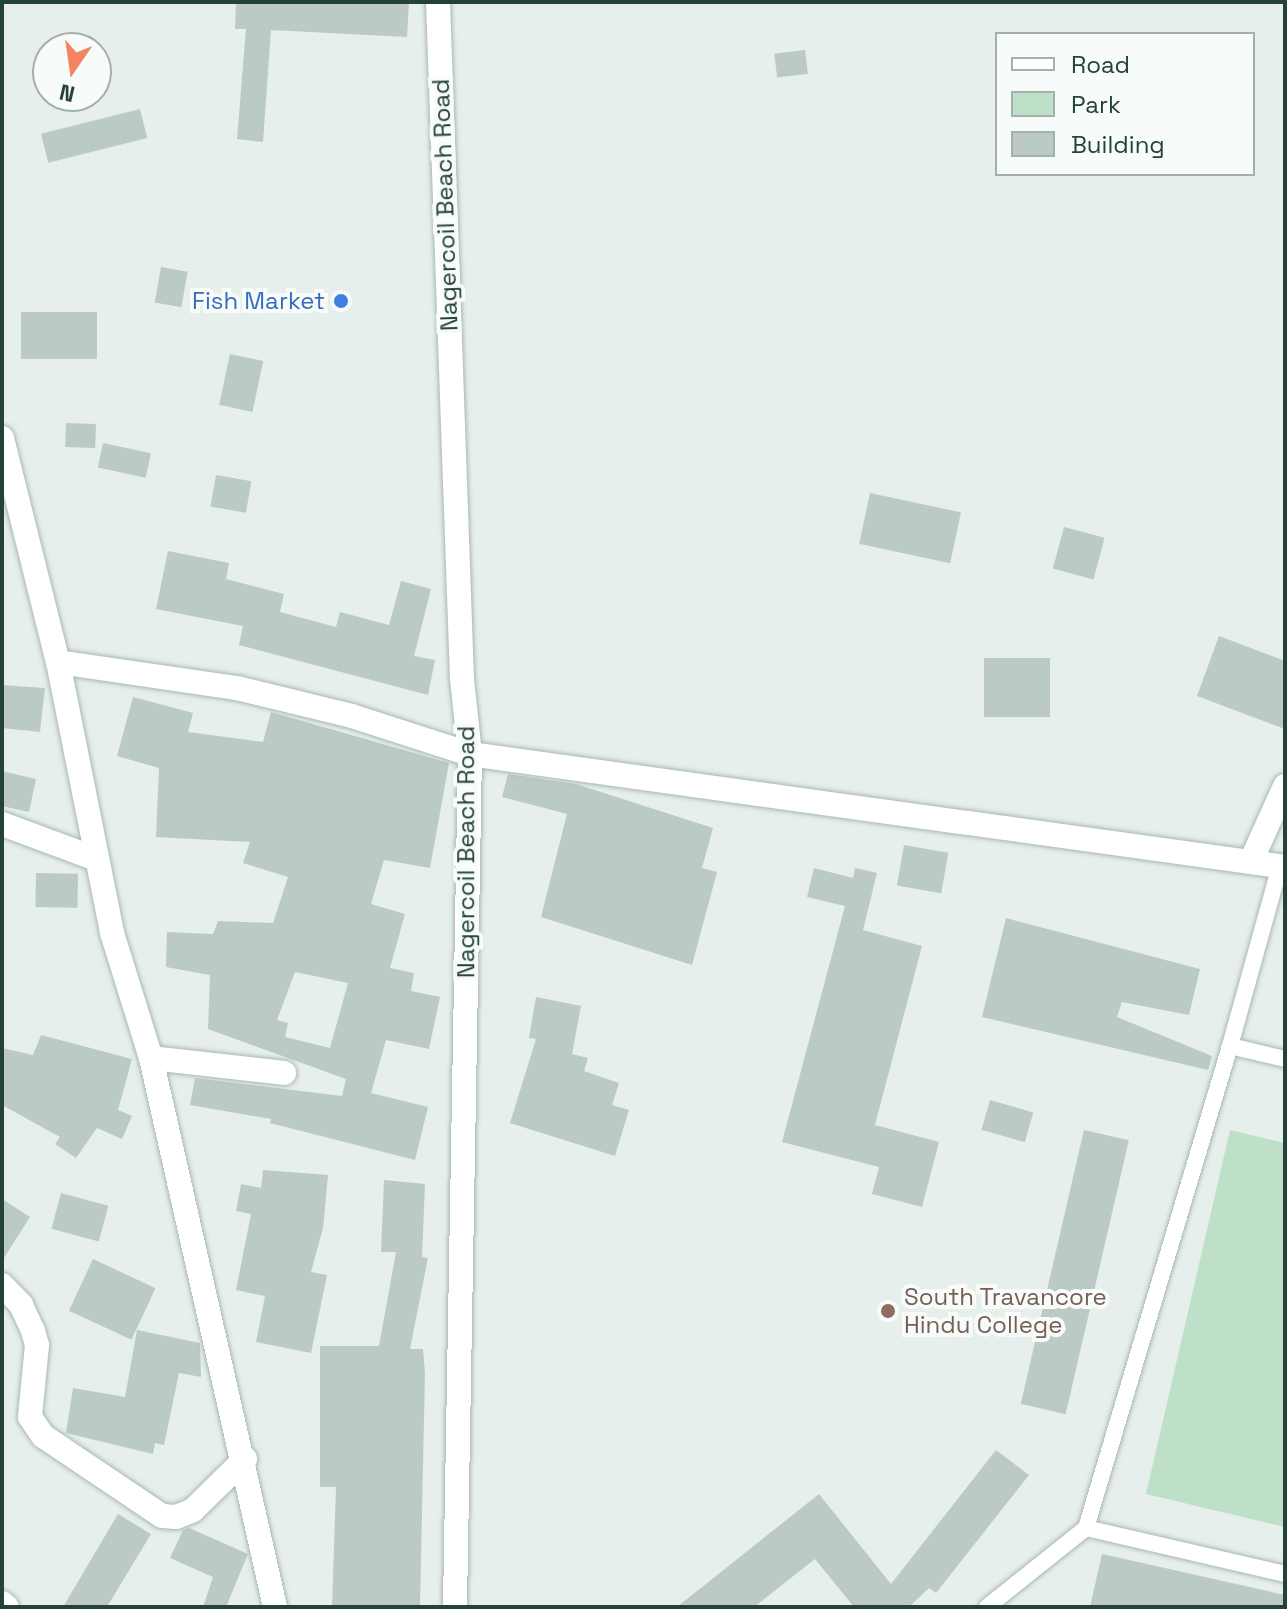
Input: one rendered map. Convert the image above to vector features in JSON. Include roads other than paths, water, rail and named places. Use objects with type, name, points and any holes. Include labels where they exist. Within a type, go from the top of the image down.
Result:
[{"type":"street","name":"Nagercoil Beach Road","points":[[438,2],[462,679],[470,754],[455,1607]]},
{"type":"street","points":[[2,438],[58,662],[94,858],[151,1058],[245,1459],[275,1607]]},
{"type":"street","points":[[58,662],[237,688],[352,716],[470,754],[1252,859],[1283,867]]},
{"type":"street","points":[[1252,859],[1285,786]]},
{"type":"street","points":[[2,824],[94,858]]},
{"type":"street","points":[[151,1058],[284,1073]]},
{"type":"street","points":[[2,1285],[21,1305],[37,1345],[28,1405],[34,1427],[43,1436],[162,1516],[176,1517],[193,1510],[245,1459]]},
{"type":"street","points":[[2,1603],[7,1607]]},
{"type":"lane","points":[[987,1607],[1086,1528],[1283,867]]},
{"type":"lane","points":[[1230,1046],[1285,1059]]},
{"type":"lane","points":[[1086,1528],[1285,1574]]},
{"type":"place","name":"Fish Market","points":[[341,301]]},
{"type":"place","name":"South Travancore Hindu College","points":[[888,1311]]}]
